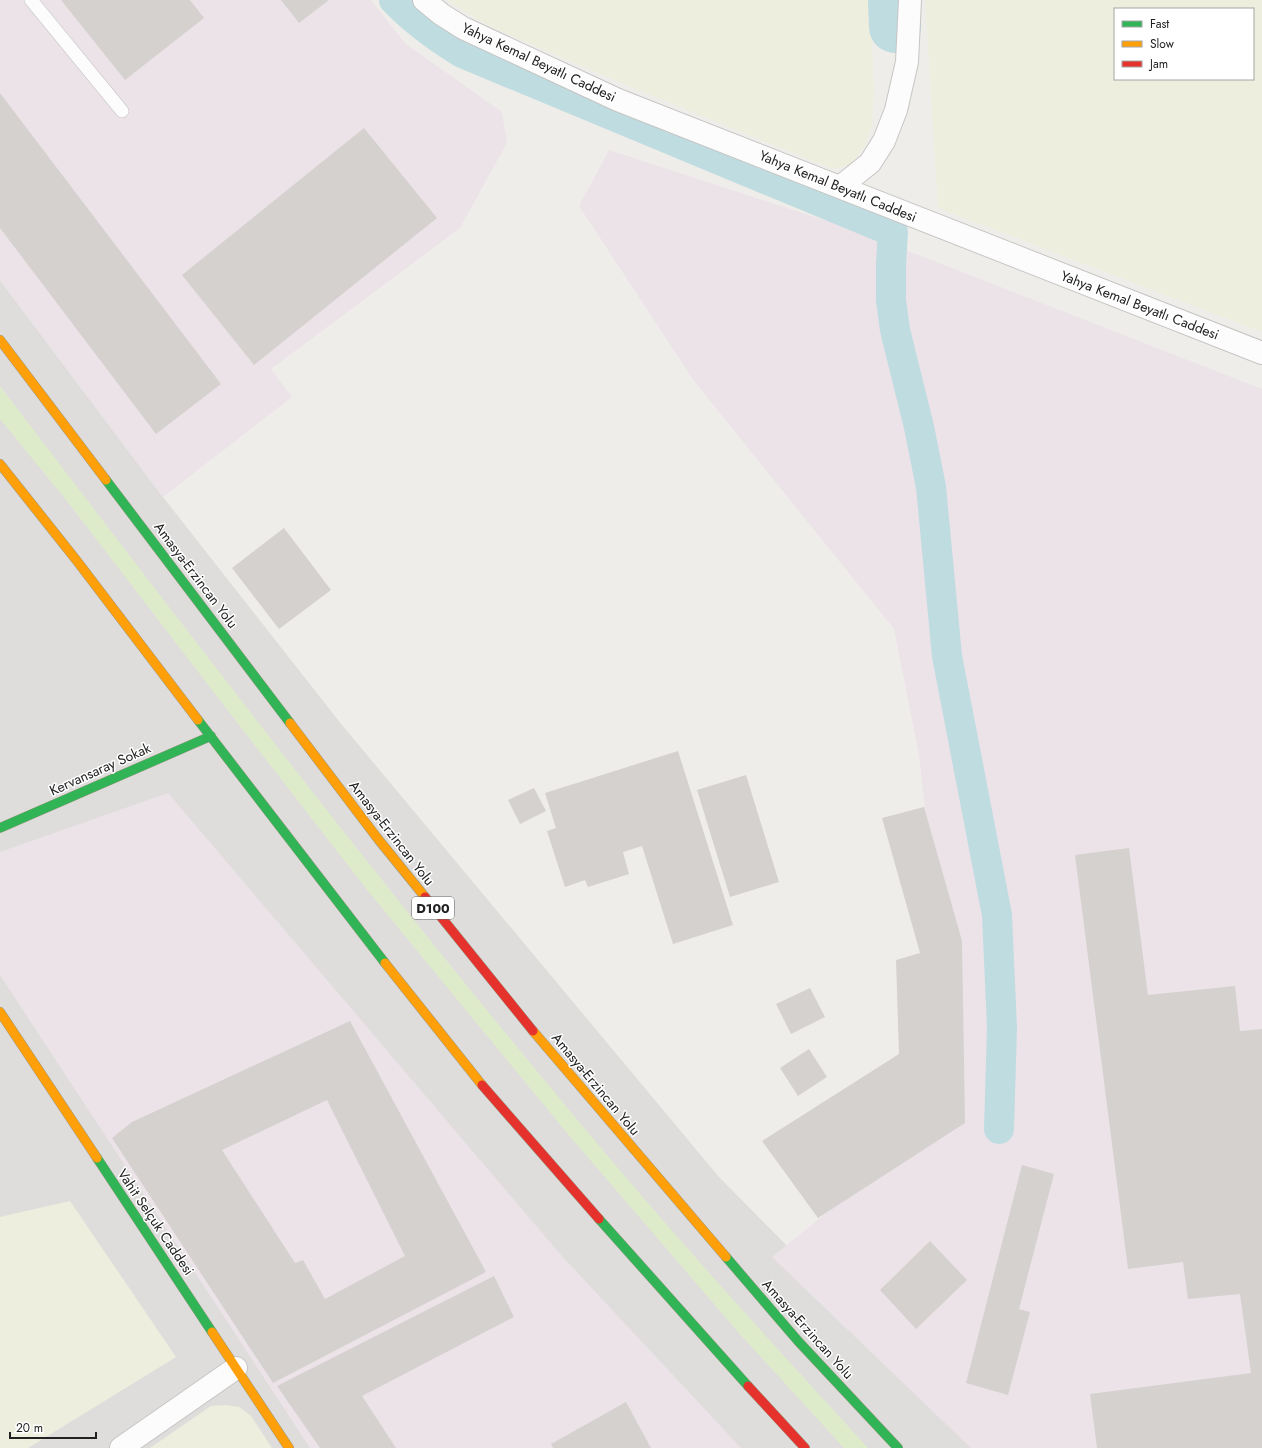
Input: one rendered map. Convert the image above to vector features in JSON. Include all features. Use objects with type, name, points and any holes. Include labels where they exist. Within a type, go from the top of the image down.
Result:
[{"type":"main road","name":"Amasya-Erzincan Yolu","points":[[0,340],[378,840],[492,980],[650,1169],[783,1323],[898,1448]]},
{"type":"main road","points":[[0,464],[77,561],[310,867],[469,1070],[714,1349],[805,1448]]},
{"type":"main road","name":"Kervansaray Sokak","points":[[0,828],[211,736]]},
{"type":"main road","name":"Vahit Selçuk Caddesi","points":[[0,1012],[289,1448]]},
{"type":"street","name":"Yahya Kemal Beyatlı Caddesi","points":[[424,0],[441,14],[463,28],[618,100],[1262,353]]},
{"type":"street","points":[[840,187],[870,163],[884,141],[893,116],[907,62],[910,0]]},
{"type":"street","points":[[122,1448],[236,1368]]},
{"type":"lane","points":[[31,0],[122,111]]},
{"type":"shaded area","points":[[0,0],[371,0],[406,44],[502,112],[507,143],[460,228],[271,369],[292,397],[163,497],[0,280]]},
{"type":"shaded area","points":[[609,150],[852,229],[1262,389],[1262,1448],[971,1448],[772,1257],[923,1134],[941,953],[919,755],[894,629],[694,381],[579,206]]},
{"type":"shaded area","points":[[0,280],[163,497],[342,725],[719,1177],[987,1448],[0,1448]]},
{"type":"shaded area","points":[[168,793],[560,1254],[741,1448],[310,1448],[0,975],[0,852]]},
{"type":"green space","points":[[447,0],[870,0],[874,90],[872,124],[865,146],[850,165],[833,169],[616,81],[485,24]]},
{"type":"green space","points":[[925,0],[1262,0],[1262,332],[938,208]]},
{"type":"green space","points":[[0,386],[286,758],[505,1033],[650,1206],[868,1448],[844,1448],[739,1333],[567,1133],[368,891],[67,501],[0,419]]},
{"type":"green space","points":[[70,1201],[176,1357],[28,1448],[0,1448],[0,1217]]},
{"type":"green space","points":[[226,1405],[239,1407],[251,1416],[272,1448],[150,1448],[211,1406]]},
{"type":"building","points":[[61,0],[190,0],[204,18],[125,80]]},
{"type":"building","points":[[281,0],[329,0],[299,23]]},
{"type":"building","points":[[0,93],[221,384],[156,434],[0,228]]},
{"type":"building","points":[[364,128],[437,218],[254,365],[182,275]]},
{"type":"building","points":[[284,528],[331,590],[279,629],[232,568]]},
{"type":"building","points":[[678,751],[733,925],[673,944],[642,846],[623,852],[629,874],[588,887],[585,880],[565,887],[547,831],[556,828],[545,793]]},
{"type":"building","points":[[746,775],[779,882],[730,897],[697,790]]},
{"type":"building","points":[[534,788],[546,811],[520,824],[508,800]]},
{"type":"building","points":[[924,807],[962,941],[965,1123],[818,1218],[762,1141],[899,1054],[896,960],[920,953],[882,818]]},
{"type":"building","points":[[1129,848],[1148,995],[1235,986],[1240,1031],[1262,1029],[1262,1448],[1097,1448],[1090,1394],[1251,1373],[1240,1294],[1188,1299],[1183,1262],[1128,1269],[1075,855]]},
{"type":"building","points":[[810,988],[825,1017],[791,1034],[776,1004]]},
{"type":"building","points":[[350,1021],[486,1272],[273,1383],[112,1138],[132,1122]],"holes":[[[327,1100],[405,1256],[325,1299],[303,1260],[295,1263],[222,1150]]]},
{"type":"building","points":[[809,1049],[827,1077],[798,1096],[780,1068]]},
{"type":"building","points":[[1022,1165],[1054,1174],[1019,1309],[1030,1312],[1008,1395],[966,1383]]},
{"type":"building","points":[[930,1241],[967,1280],[916,1329],[880,1290]]},
{"type":"building","points":[[494,1276],[514,1317],[362,1396],[396,1448],[320,1448],[277,1386]]},
{"type":"building","points":[[626,1402],[651,1448],[553,1448],[551,1444]]},
{"type":"waterway","points":[[394,0],[426,29],[462,53],[893,232],[891,300],[895,330],[919,427],[931,487],[947,656],[997,915],[1002,1028],[999,1129]]},
{"type":"waterway","points":[[894,0],[895,27]]},
{"type":"traffic: fast","points":[[106,480],[290,723]]},
{"type":"traffic: fast","points":[[198,720],[385,963]]},
{"type":"traffic: fast","points":[[0,828],[211,736]]},
{"type":"traffic: fast","points":[[97,1158],[212,1332]]},
{"type":"traffic: fast","points":[[599,1219],[748,1386]]},
{"type":"traffic: fast","points":[[726,1257],[798,1341],[898,1448]]},
{"type":"traffic: slow","points":[[0,340],[106,480]]},
{"type":"traffic: slow","points":[[0,464],[77,561],[198,720]]},
{"type":"traffic: slow","points":[[290,723],[378,839],[425,897]]},
{"type":"traffic: slow","points":[[385,963],[482,1085]]},
{"type":"traffic: slow","points":[[0,1012],[97,1158]]},
{"type":"traffic: slow","points":[[533,1031],[726,1257]]},
{"type":"traffic: slow","points":[[212,1332],[289,1448]]},
{"type":"traffic: jam","points":[[425,897],[533,1031]]},
{"type":"traffic: jam","points":[[482,1085],[599,1219]]},
{"type":"traffic: jam","points":[[748,1386],[805,1448]]}]
